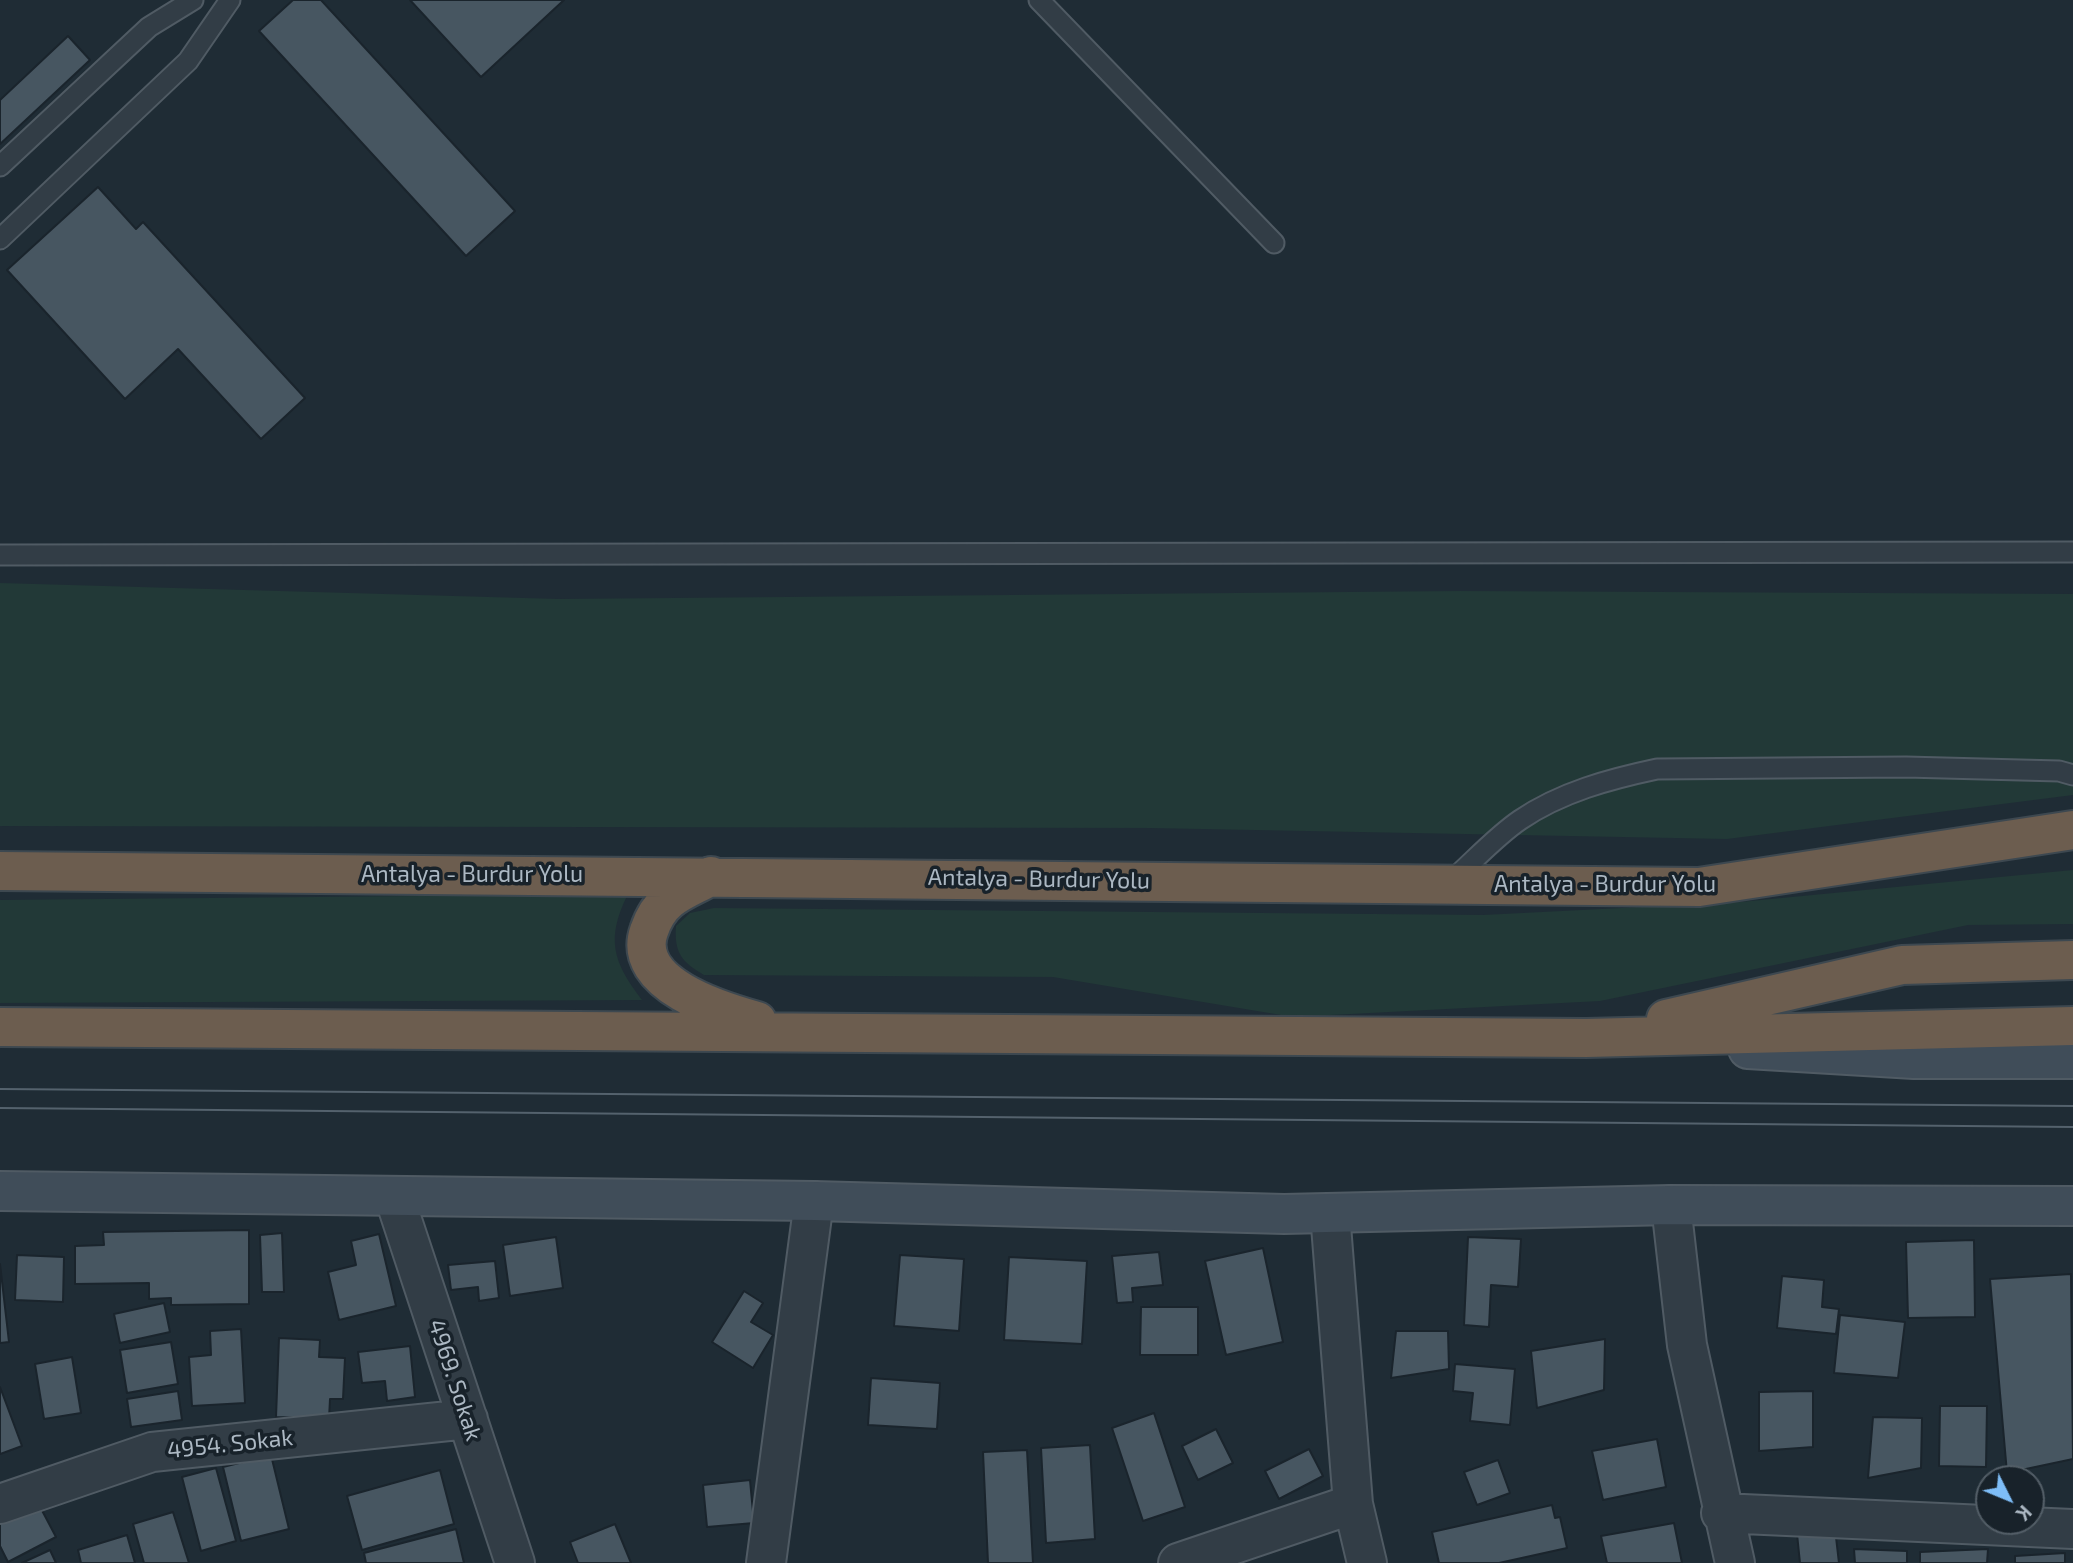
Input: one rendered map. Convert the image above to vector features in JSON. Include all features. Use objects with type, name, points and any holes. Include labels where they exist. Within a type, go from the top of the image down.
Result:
[{"type":"highway","name":"Antalya - Burdur Yolu","points":[[0,871],[713,875],[1699,887],[2073,830]]},
{"type":"highway","points":[[713,875],[669,899],[654,916],[645,941],[650,963],[671,986],[713,1008],[795,1032]]},
{"type":"highway","points":[[1586,1038],[1902,965],[2073,960]]},
{"type":"highway","points":[[0,1027],[1586,1038],[2073,1026]]},
{"type":"street","points":[[1586,1038],[1914,1059],[2073,1059]]},
{"type":"street","points":[[0,1191],[814,1201],[1330,1213],[1671,1205],[2073,1206]]},
{"type":"street","name":"4969. Sokak","points":[[394,1196],[515,1563]]},
{"type":"street","points":[[766,1563],[814,1201]]},
{"type":"street","points":[[1671,1205],[1687,1345],[1721,1513],[1735,1563]]},
{"type":"street","points":[[1330,1213],[1353,1504],[1367,1563]]},
{"type":"street","name":"4954. Sokak","points":[[0,1504],[152,1452],[468,1419]]},
{"type":"street","points":[[1178,1563],[1353,1504]]},
{"type":"street","points":[[1721,1513],[2073,1529]]},
{"type":"lane","points":[[0,166],[149,27],[193,0]]},
{"type":"lane","points":[[0,239],[188,61],[230,0]]},
{"type":"lane","points":[[1039,0],[1274,243]]},
{"type":"lane","points":[[0,555],[2073,552]]},
{"type":"lane","points":[[1447,884],[1519,821],[1549,803],[1619,777],[1657,769],[1906,767],[2060,771],[2073,775]]},
{"type":"green space","points":[[0,583],[559,599],[1460,591],[2073,594],[2073,795],[1727,839],[1149,828],[0,826]]},
{"type":"green space","points":[[2073,870],[2073,924],[1968,925],[1600,1001],[1293,1017],[1053,977],[704,975],[685,961],[676,943],[676,926],[690,913],[714,908],[1483,915],[1740,902]]},
{"type":"green space","points":[[628,894],[617,924],[616,949],[624,973],[642,1000],[0,1003],[0,900]]},
{"type":"building","points":[[293,0],[321,0],[515,211],[466,256],[259,31]]},
{"type":"building","points":[[410,0],[564,0],[481,77]]},
{"type":"building","points":[[68,36],[90,60],[0,144],[0,100]]},
{"type":"building","points":[[98,187],[136,229],[143,222],[305,398],[261,439],[178,349],[125,399],[7,270]]},
{"type":"building","points":[[249,1230],[249,1304],[171,1305],[171,1298],[149,1299],[149,1283],[75,1284],[75,1246],[104,1245],[103,1232]]},
{"type":"building","points":[[282,1233],[284,1292],[262,1292],[260,1235]]},
{"type":"building","points":[[379,1234],[396,1306],[339,1320],[328,1272],[356,1265],[351,1241]]},
{"type":"building","points":[[556,1237],[563,1288],[510,1296],[503,1245]]},
{"type":"building","points":[[1468,1237],[1521,1239],[1518,1287],[1491,1285],[1489,1327],[1464,1325]]},
{"type":"building","points":[[1974,1240],[1975,1317],[1908,1318],[1906,1242]]},
{"type":"building","points":[[1263,1248],[1283,1342],[1226,1355],[1205,1261]]},
{"type":"building","points":[[1159,1252],[1163,1285],[1132,1288],[1133,1302],[1117,1303],[1112,1256]]},
{"type":"building","points":[[17,1255],[64,1257],[63,1302],[15,1300]]},
{"type":"building","points":[[900,1255],[964,1259],[959,1331],[894,1326]]},
{"type":"building","points":[[1009,1257],[1087,1261],[1082,1344],[1004,1340]]},
{"type":"building","points":[[495,1261],[499,1298],[479,1301],[478,1287],[451,1290],[448,1265]]},
{"type":"building","points":[[0,1264],[9,1342],[0,1343]]},
{"type":"building","points":[[2071,1274],[2073,1459],[2045,1465],[2006,1465],[1990,1279]]},
{"type":"building","points":[[1782,1276],[1824,1280],[1822,1307],[1839,1309],[1836,1334],[1777,1328]]},
{"type":"building","points":[[744,1291],[763,1303],[751,1322],[773,1335],[753,1368],[712,1342]]},
{"type":"building","points":[[164,1303],[170,1332],[120,1343],[114,1314]]},
{"type":"building","points":[[1141,1307],[1198,1307],[1198,1355],[1140,1355]]},
{"type":"building","points":[[1840,1315],[1905,1322],[1898,1378],[1834,1373]]},
{"type":"building","points":[[241,1329],[245,1403],[192,1406],[189,1357],[211,1355],[210,1331]]},
{"type":"building","points":[[1396,1331],[1448,1331],[1449,1369],[1391,1378]]},
{"type":"building","points":[[279,1338],[320,1340],[319,1357],[345,1358],[343,1399],[330,1399],[329,1419],[276,1417]]},
{"type":"building","points":[[1605,1339],[1604,1390],[1537,1408],[1531,1351]]},
{"type":"building","points":[[171,1342],[178,1384],[127,1393],[120,1350]]},
{"type":"building","points":[[410,1346],[415,1397],[387,1401],[385,1381],[362,1383],[358,1352]]},
{"type":"building","points":[[72,1357],[81,1413],[44,1419],[35,1364]]},
{"type":"building","points":[[1455,1364],[1515,1369],[1510,1425],[1470,1421],[1473,1393],[1453,1391]]},
{"type":"building","points":[[871,1378],[940,1383],[937,1429],[868,1425]]},
{"type":"building","points":[[0,1387],[22,1446],[0,1454]]},
{"type":"building","points":[[178,1391],[182,1420],[131,1427],[127,1399]]},
{"type":"building","points":[[1813,1391],[1813,1447],[1759,1451],[1759,1392]]},
{"type":"building","points":[[1940,1406],[1987,1406],[1986,1465],[1939,1466]]},
{"type":"building","points":[[1154,1413],[1185,1507],[1143,1521],[1112,1428]]},
{"type":"building","points":[[1873,1417],[1922,1418],[1921,1468],[1868,1478]]},
{"type":"building","points":[[1216,1429],[1233,1463],[1198,1480],[1182,1446]]},
{"type":"building","points":[[1657,1439],[1666,1487],[1603,1500],[1592,1451]]},
{"type":"building","points":[[1090,1445],[1095,1539],[1046,1543],[1041,1448]]},
{"type":"building","points":[[1309,1449],[1323,1476],[1279,1499],[1265,1471]]},
{"type":"building","points":[[1027,1450],[1033,1563],[988,1563],[983,1452]]},
{"type":"building","points":[[271,1455],[289,1529],[241,1541],[223,1467]]},
{"type":"building","points":[[1498,1460],[1510,1493],[1477,1505],[1464,1472]]},
{"type":"building","points":[[216,1468],[236,1541],[201,1551],[182,1477]]},
{"type":"building","points":[[440,1470],[454,1524],[362,1550],[347,1496]]},
{"type":"building","points":[[750,1480],[754,1523],[707,1527],[703,1485]]},
{"type":"building","points":[[36,1499],[56,1537],[8,1562],[0,1546],[0,1518]]},
{"type":"building","points":[[1552,1505],[1555,1518],[1560,1517],[1567,1548],[1499,1563],[1439,1563],[1432,1532]]},
{"type":"building","points":[[173,1512],[189,1563],[144,1563],[133,1524]]},
{"type":"building","points":[[1834,1520],[1839,1563],[1800,1563],[1796,1524]]},
{"type":"building","points":[[1674,1523],[1682,1563],[1607,1563],[1601,1536]]},
{"type":"building","points":[[615,1524],[631,1563],[578,1563],[570,1542]]},
{"type":"building","points":[[456,1529],[464,1563],[366,1563],[364,1553]]},
{"type":"building","points":[[127,1535],[135,1563],[81,1563],[78,1550]]},
{"type":"building","points":[[1854,1549],[1907,1551],[1907,1563],[1855,1563]]},
{"type":"building","points":[[1988,1549],[1987,1563],[1920,1563],[1920,1552]]},
{"type":"building","points":[[50,1550],[56,1563],[22,1563]]},
{"type":"building","points":[[2065,1553],[2065,1563],[2015,1563],[2015,1556]]},
{"type":"tram line","points":[[0,1089],[2073,1106]]},
{"type":"tram line","points":[[0,1108],[2073,1127]]}]
